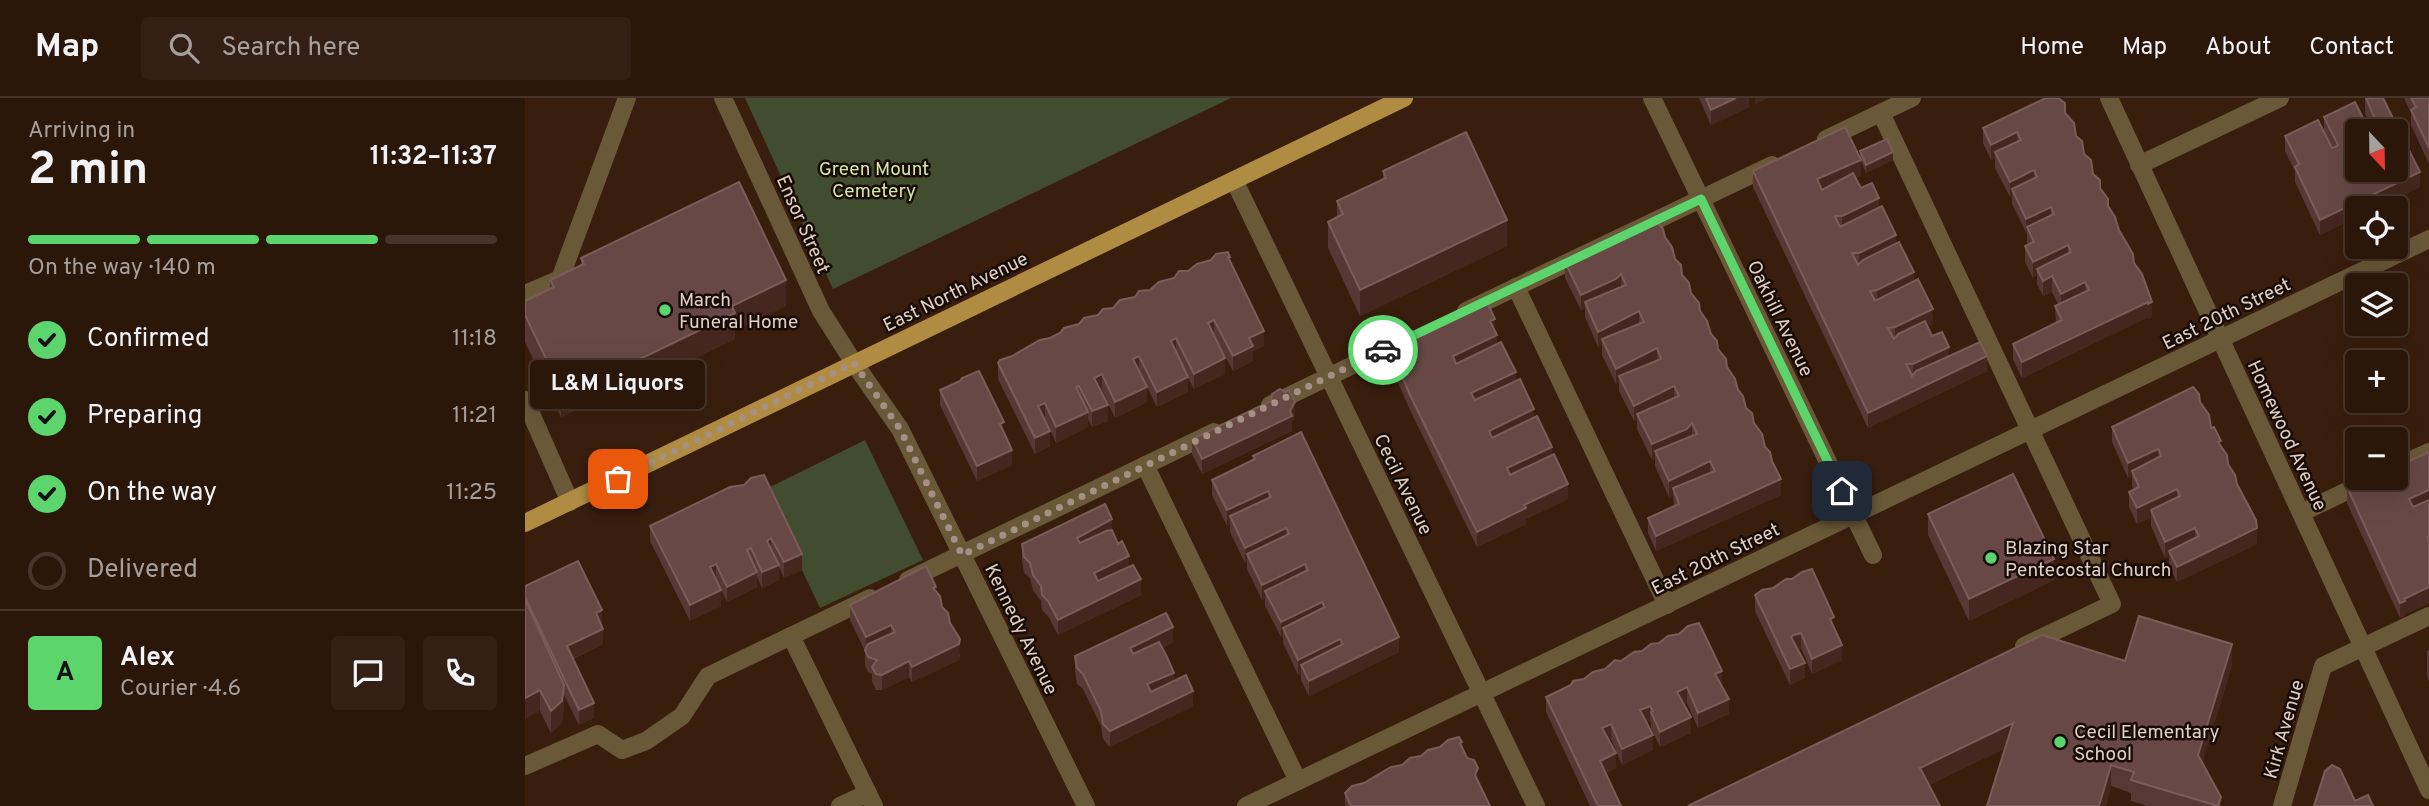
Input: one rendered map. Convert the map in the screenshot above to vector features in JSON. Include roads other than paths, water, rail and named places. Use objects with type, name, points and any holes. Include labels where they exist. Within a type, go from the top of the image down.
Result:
[{"type":"main road","name":"East North Avenue","points":[[525,523],[1404,98]]},
{"type":"street","points":[[525,294],[560,279],[627,98]]},
{"type":"street","name":"Ensor Street","points":[[723,98],[821,311],[854,363]]},
{"type":"street","name":"Oakhill Avenue","points":[[1652,98],[1873,555]]},
{"type":"street","points":[[1809,147],[1912,98]]},
{"type":"street","name":"Homewood Avenue","points":[[2109,98],[2429,790]]},
{"type":"street","points":[[2140,165],[2280,98]]},
{"type":"street","points":[[1881,113],[2112,604],[2013,651]]},
{"type":"street","points":[[1454,317],[1785,159]]},
{"type":"street","name":"Cecil Avenue","points":[[1234,180],[1536,806]]},
{"type":"street","name":"East 20th Street","points":[[1247,806],[2429,239]]},
{"type":"street","points":[[1516,287],[1667,605]]},
{"type":"street","points":[[1255,412],[1429,328]]},
{"type":"street","name":"Kennedy Avenue","points":[[854,363],[900,429],[1086,806]]},
{"type":"street","points":[[525,400],[570,502]]},
{"type":"street","points":[[525,766],[597,734],[622,750],[646,741],[682,716],[708,676],[1231,424]]},
{"type":"street","points":[[2408,462],[2429,452]]},
{"type":"street","points":[[1145,465],[1298,781]]},
{"type":"street","points":[[2301,513],[2349,490]]},
{"type":"street","name":"Kirk Avenue","points":[[2282,806],[2323,666],[2429,616]]},
{"type":"street","points":[[791,636],[871,799],[840,806]]},
{"type":"place","name":"March Funeral Home","points":[[665,310]]},
{"type":"place","name":"L&M Liquors","points":[[618,479]]},
{"type":"place","name":"Blazing Star Pentecostal Church","points":[[1991,558]]},
{"type":"place","name":"Cecil Elementary School","points":[[2060,742]]},
{"type":"park label","name":"Green Mount Cemetery","points":[[874,179]]}]
